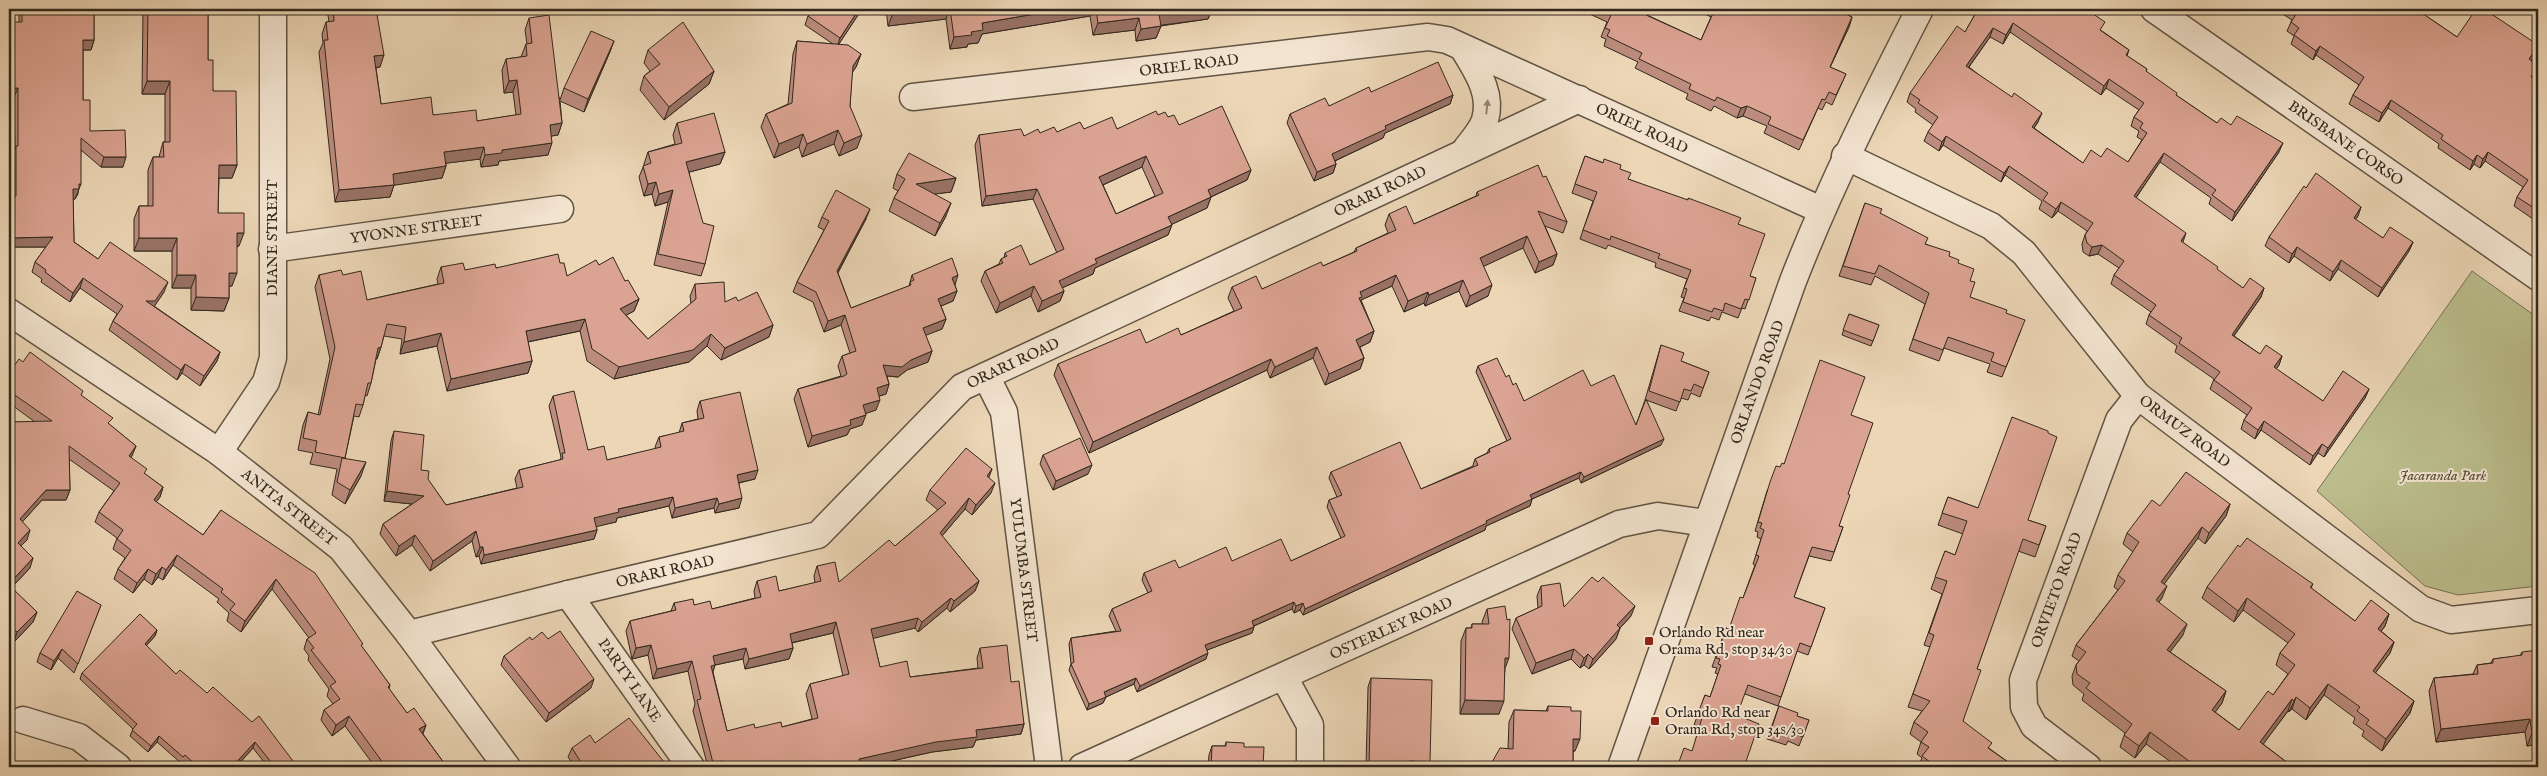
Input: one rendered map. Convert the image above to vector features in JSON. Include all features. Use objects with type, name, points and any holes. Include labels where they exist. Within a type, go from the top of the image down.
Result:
[{"type":"street","name":"DIANE STREET","points":[[219,452],[266,382],[273,358],[273,9]]},
{"type":"street","name":"ORLANDO ROAD","points":[[1621,767],[1706,523],[1821,210],[1845,156],[1920,9]]},
{"type":"street","name":"BRISBANE CORSO","points":[[2154,9],[2538,277]]},
{"type":"street","name":"ORIEL ROAD","points":[[913,97],[1428,37],[1447,40],[1579,98],[1821,210]]},
{"type":"street","points":[[1463,48],[1479,74],[1488,99],[1485,121],[1466,150]]},
{"type":"street","name":"ORARI ROAD","points":[[409,634],[818,535],[962,387],[1579,98]]},
{"type":"street","name":"ORMUZ ROAD","points":[[1845,156],[1991,226],[2024,253],[2138,396],[2421,609],[2451,620],[2538,610]]},
{"type":"street","name":"YVONNE STREET","points":[[272,249],[560,209]]},
{"type":"street","name":"ANITA STREET","points":[[9,312],[219,452],[341,548],[409,634],[507,767]]},
{"type":"street","name":"YULUMBA STREET","points":[[986,376],[1004,412],[1050,767]]},
{"type":"street","name":"ORVIETO ROAD","points":[[2088,767],[2034,726],[2024,707],[2023,680],[2118,420],[2138,396]]},
{"type":"street","name":"OSTERLEY ROAD","points":[[1082,767],[1619,524],[1658,516],[1706,523]]},
{"type":"street","name":"PARTY LANE","points":[[568,594],[691,767]]},
{"type":"street","points":[[1284,677],[1310,725],[1310,767]]},
{"type":"street","points":[[23,720],[79,737],[118,767]]},
{"type":"green space","name":"Jacaranda Park","points":[[2472,271],[2538,318],[2538,586],[2458,595],[2425,586],[2317,491]]},
{"type":"building","points":[[22,9],[94,9],[94,40],[83,40],[83,100],[90,100],[90,131],[125,130],[126,157],[104,157],[81,138],[81,184],[79,184],[79,189],[73,189],[74,242],[98,259],[110,242],[168,282],[155,301],[146,301],[220,352],[204,376],[185,364],[181,370],[113,321],[123,306],[83,278],[73,293],[45,272],[46,270],[35,262],[53,237],[9,238],[9,196],[16,196],[18,88],[9,88],[9,22],[22,22]]},
{"type":"building","points":[[148,9],[208,9],[208,60],[213,60],[213,91],[236,91],[237,165],[219,165],[218,213],[244,213],[244,233],[237,233],[237,273],[229,273],[229,298],[196,297],[196,275],[177,275],[177,238],[139,238],[139,206],[153,206],[153,157],[164,157],[163,142],[170,142],[170,81],[147,81]]},
{"type":"building","points":[[333,9],[376,9],[384,55],[374,56],[381,104],[431,97],[433,115],[476,110],[477,121],[521,114],[517,80],[509,81],[506,59],[527,56],[526,44],[532,43],[529,18],[549,15],[562,123],[550,125],[552,143],[502,150],[502,153],[485,155],[484,147],[444,152],[446,166],[393,174],[394,185],[339,190],[324,40],[328,40],[326,22],[334,21]]},
{"type":"building","points":[[813,9],[859,9],[840,38],[808,16]]},
{"type":"building","points":[[892,9],[931,9],[893,13]]},
{"type":"building","points":[[950,9],[1064,9],[982,23],[983,30],[971,32],[972,35],[954,37]]},
{"type":"building","points":[[1096,9],[1201,9],[1159,14],[1161,26],[1141,29],[1139,18],[1098,23]]},
{"type":"building","points":[[1602,9],[1649,9],[1646,15],[1701,40],[1715,9],[1838,9],[1852,17],[1830,67],[1846,74],[1836,95],[1829,92],[1825,100],[1822,99],[1803,140],[1768,124],[1771,117],[1747,106],[1741,108],[1717,97],[1715,101],[1689,89],[1691,84],[1639,59],[1642,53],[1607,36],[1610,30],[1605,28],[1612,13]]},
{"type":"building","points":[[1978,9],[2086,9],[2105,22],[2100,30],[2129,50],[2126,55],[2177,93],[2176,95],[2217,123],[2221,118],[2231,125],[2237,116],[2283,143],[2235,212],[2212,195],[2216,190],[2164,153],[2134,196],[2186,233],[2181,241],[2218,267],[2217,269],[2243,288],[2250,278],[2264,288],[2232,335],[2260,354],[2266,345],[2282,356],[2274,367],[2323,401],[2343,371],[2369,389],[2328,448],[2322,444],[2313,456],[2264,421],[2258,430],[2244,420],[2252,408],[2214,380],[2220,372],[2179,343],[2182,338],[2149,315],[2156,305],[2114,275],[2124,261],[2102,245],[2092,247],[2087,243],[2085,235],[2093,223],[2061,202],[2056,209],[2043,200],[2048,193],[2009,166],[2004,173],[1946,136],[1942,142],[1928,132],[1938,117],[1918,103],[1920,100],[1910,93],[1957,26],[1965,32]],"holes":[[[2013,23],[2104,86],[2109,79],[2144,103],[2134,117],[2143,123],[2140,128],[2147,133],[2128,162],[2107,148],[2101,157],[2091,150],[2083,163],[2032,127],[2042,113],[2014,93],[2012,97],[1966,66],[1993,28],[2006,35]]]},
{"type":"building","points":[[2291,9],[2416,9],[2457,37],[2476,9],[2482,11],[2484,9],[2538,45],[2529,59],[2538,66],[2531,77],[2538,82],[2538,215],[2535,213],[2537,210],[2517,197],[2528,180],[2488,152],[2483,159],[2477,155],[2473,161],[2441,139],[2443,135],[2391,100],[2382,113],[2353,95],[2364,77],[2320,46],[2316,51],[2294,35],[2299,28],[2291,22],[2297,13]]},
{"type":"building","points":[[683,22],[714,71],[669,107],[644,76],[660,64],[648,50]]},
{"type":"building","points":[[591,31],[614,41],[588,99],[564,88]]},
{"type":"building","points":[[797,41],[848,45],[861,54],[853,66],[850,106],[862,135],[844,143],[838,130],[807,144],[803,134],[779,144],[766,114],[792,103]]},
{"type":"building","points":[[1438,62],[1453,95],[1385,126],[1386,129],[1332,154],[1336,164],[1317,172],[1290,114],[1325,98],[1329,106],[1369,87],[1371,92]]},
{"type":"building","points":[[1222,106],[1251,170],[1208,190],[1211,197],[1168,217],[1172,225],[1095,259],[1097,263],[1059,281],[1064,291],[1042,301],[1034,286],[1000,303],[985,271],[1003,263],[1001,259],[1007,256],[1005,253],[1021,245],[1030,265],[1064,249],[1037,189],[986,196],[979,135],[1021,129],[1024,136],[1038,129],[1040,133],[1054,127],[1057,132],[1080,122],[1084,129],[1112,117],[1117,129],[1156,111],[1158,115],[1165,112],[1168,117],[1174,115],[1179,125]],"holes":[[[1146,156],[1163,193],[1116,214],[1099,177]]]},
{"type":"building","points":[[714,113],[725,152],[686,162],[703,223],[714,226],[705,264],[658,254],[673,190],[659,194],[656,182],[648,184],[643,166],[651,163],[648,152],[682,143],[677,123]]},
{"type":"building","points":[[909,153],[956,178],[916,184],[951,203],[940,223],[894,198],[905,179],[897,174]]},
{"type":"building","points":[[1585,156],[1603,163],[1604,159],[1621,165],[1620,169],[1631,173],[1628,179],[1688,200],[1688,198],[1741,218],[1738,224],[1765,234],[1750,276],[1756,278],[1749,300],[1745,299],[1741,309],[1725,303],[1723,311],[1714,308],[1712,312],[1683,302],[1687,289],[1684,288],[1691,270],[1658,258],[1660,254],[1611,236],[1610,240],[1583,230],[1597,192],[1575,184]]},
{"type":"building","points":[[1538,165],[1543,177],[1546,176],[1567,222],[1538,211],[1557,254],[1539,262],[1527,236],[1480,258],[1492,285],[1470,296],[1463,280],[1429,295],[1428,292],[1408,301],[1396,275],[1360,292],[1362,297],[1359,298],[1374,331],[1356,340],[1364,358],[1329,374],[1317,347],[1275,367],[1271,359],[1093,442],[1058,364],[1140,329],[1146,343],[1178,328],[1181,335],[1242,308],[1232,287],[1256,276],[1262,289],[1321,262],[1323,266],[1357,251],[1356,248],[1396,230],[1389,214],[1406,206],[1414,224],[1479,195],[1477,192]]},
{"type":"building","points":[[2316,173],[2361,207],[2354,218],[2383,238],[2390,227],[2413,242],[2382,288],[2341,260],[2333,272],[2297,247],[2292,254],[2269,237],[2304,186],[2306,188]]},
{"type":"building","points":[[836,190],[870,209],[837,271],[851,308],[911,285],[910,282],[914,280],[912,275],[952,258],[958,275],[952,278],[957,291],[938,299],[946,319],[923,328],[932,351],[911,360],[902,367],[883,365],[889,384],[877,388],[880,400],[863,405],[866,415],[850,420],[851,425],[812,436],[798,389],[844,376],[847,374],[842,356],[856,351],[845,315],[828,321],[816,292],[797,282],[829,221],[822,217]]},
{"type":"building","points":[[1865,203],[1882,209],[1880,213],[1928,238],[1925,244],[1950,252],[1949,256],[1959,260],[1958,263],[1974,269],[1970,281],[1975,282],[1970,297],[2007,310],[2006,313],[2025,320],[2006,367],[1991,361],[1994,353],[1948,337],[1943,350],[1913,339],[1929,293],[1879,265],[1875,274],[1843,266]]},
{"type":"building","points":[[558,254],[560,263],[564,263],[567,276],[596,260],[599,265],[613,257],[625,281],[628,280],[639,299],[620,309],[648,339],[696,299],[695,284],[724,282],[725,302],[736,297],[738,301],[757,292],[773,325],[725,348],[711,334],[693,350],[619,367],[592,349],[585,319],[526,331],[532,361],[451,379],[441,333],[404,342],[406,327],[387,324],[381,347],[378,348],[371,383],[368,383],[363,405],[356,404],[345,458],[315,452],[317,441],[303,438],[308,412],[320,415],[335,347],[319,275],[341,270],[343,275],[361,271],[367,300],[444,283],[441,267],[463,263],[465,270],[495,264],[496,268]]},
{"type":"building","points":[[1849,314],[1879,325],[1873,341],[1843,330]]},
{"type":"building","points":[[1661,345],[1684,353],[1681,361],[1709,372],[1703,388],[1694,384],[1691,391],[1684,389],[1680,402],[1649,391]]},
{"type":"building","points":[[30,352],[83,391],[81,395],[113,418],[108,423],[136,446],[129,456],[147,469],[144,473],[163,487],[154,500],[203,535],[221,510],[315,573],[363,644],[361,645],[390,685],[388,687],[407,713],[414,708],[426,725],[419,729],[447,767],[386,767],[349,716],[336,725],[324,710],[340,699],[330,686],[336,682],[311,650],[314,648],[307,639],[316,633],[276,579],[245,621],[230,610],[235,604],[221,592],[223,589],[177,555],[166,570],[162,567],[156,574],[148,569],[137,583],[118,569],[131,550],[117,539],[123,530],[99,512],[120,483],[69,446],[70,490],[46,490],[20,519],[30,530],[18,543],[33,558],[9,584],[9,480],[12,477],[9,474],[9,422],[52,421],[9,391],[9,373],[19,359],[23,362]]},
{"type":"building","points":[[1497,358],[1506,377],[1509,375],[1513,385],[1516,383],[1524,401],[1583,370],[1591,386],[1614,375],[1636,425],[1646,399],[1664,439],[1584,477],[1581,472],[1530,495],[1532,499],[1486,521],[1487,523],[1305,609],[1303,603],[1296,606],[1294,602],[1252,621],[1254,627],[1205,645],[1208,653],[1140,686],[1136,678],[1104,692],[1106,697],[1089,704],[1071,664],[1074,662],[1071,638],[1121,631],[1112,609],[1152,591],[1144,573],[1175,560],[1179,568],[1226,547],[1232,561],[1281,539],[1291,561],[1345,536],[1329,500],[1342,495],[1331,472],[1400,442],[1421,489],[1478,465],[1475,459],[1490,452],[1489,449],[1511,439],[1478,366]]},
{"type":"building","points":[[1820,360],[1865,377],[1851,415],[1873,423],[1848,494],[1850,495],[1839,526],[1843,527],[1834,552],[1812,547],[1794,597],[1825,608],[1811,647],[1800,643],[1781,697],[1748,685],[1737,715],[1759,724],[1744,767],[1677,767],[1684,748],[1692,751],[1702,718],[1697,716],[1705,695],[1710,697],[1721,665],[1718,664],[1720,659],[1716,658],[1726,628],[1729,629],[1740,597],[1743,598],[1759,556],[1756,555],[1764,530],[1760,528],[1762,523],[1758,522],[1770,482],[1776,466],[1780,467],[1782,463],[1784,464]]},
{"type":"building","points":[[574,391],[588,450],[604,446],[607,460],[661,447],[659,437],[684,431],[682,423],[704,418],[700,401],[740,392],[758,470],[737,475],[742,498],[719,504],[717,498],[675,508],[673,497],[618,509],[619,512],[594,518],[597,530],[484,555],[483,547],[480,547],[476,531],[433,561],[415,535],[399,546],[383,524],[424,496],[387,491],[394,431],[424,435],[421,470],[429,471],[428,479],[446,505],[523,487],[519,470],[563,459],[562,453],[565,453],[553,396]]},
{"type":"building","points":[[2012,417],[2048,431],[2048,433],[2057,437],[2028,520],[2046,526],[2039,545],[2023,539],[1977,669],[1981,670],[1963,721],[1992,743],[1988,748],[2015,767],[1937,767],[1922,756],[1929,747],[1921,742],[1928,732],[1914,722],[1930,701],[1913,694],[1934,635],[1929,633],[1947,581],[1935,577],[1945,551],[1955,555],[1967,521],[1942,513],[1948,497],[1978,508]]},
{"type":"building","points":[[1080,438],[1092,465],[1056,481],[1043,455]]},
{"type":"building","points":[[966,448],[992,469],[987,476],[995,483],[976,505],[969,498],[940,533],[979,581],[954,601],[951,598],[922,622],[918,618],[871,629],[880,667],[907,661],[910,677],[983,668],[980,648],[1007,645],[1011,682],[1019,681],[1024,724],[976,730],[977,737],[936,742],[859,759],[860,764],[847,767],[739,767],[738,763],[723,766],[722,761],[713,763],[697,700],[701,699],[692,661],[657,669],[651,645],[636,648],[630,621],[676,610],[674,603],[693,599],[694,605],[710,601],[712,609],[761,597],[757,581],[776,576],[779,591],[821,581],[817,566],[835,562],[839,582],[889,540],[895,546],[946,503],[930,490]],"holes":[[[836,622],[849,674],[810,684],[818,718],[782,727],[781,722],[755,728],[754,724],[727,731],[711,666],[715,665],[713,656],[746,648],[749,659],[793,648],[790,634]]]},
{"type":"building","points":[[342,458],[366,462],[350,490],[337,482]]},
{"type":"building","points":[[2186,472],[2230,504],[2209,533],[2202,527],[2161,582],[2167,586],[2156,600],[2187,624],[2167,650],[2226,691],[2212,710],[2239,730],[2268,691],[2273,695],[2295,665],[2280,653],[2295,634],[2247,598],[2238,611],[2207,587],[2238,545],[2240,547],[2247,538],[2313,584],[2310,587],[2355,621],[2371,600],[2389,614],[2378,629],[2394,642],[2373,671],[2414,701],[2386,739],[2366,724],[2369,720],[2357,711],[2360,707],[2328,684],[2310,708],[2296,697],[2294,701],[2292,699],[2260,742],[2293,767],[2197,767],[2150,732],[2139,746],[2124,735],[2132,724],[2086,688],[2090,683],[2077,674],[2076,665],[2086,652],[2076,645],[2125,581],[2118,575],[2139,542],[2127,533],[2152,500],[2160,506]]},
{"type":"building","points":[[1592,577],[1598,582],[1603,577],[1635,606],[1617,625],[1620,628],[1593,659],[1588,654],[1584,658],[1574,649],[1536,663],[1516,618],[1542,606],[1541,586],[1560,583],[1564,607]]},
{"type":"building","points":[[9,585],[37,612],[17,632],[9,624]]},
{"type":"building","points":[[77,591],[101,605],[78,664],[62,649],[54,661],[40,653]]},
{"type":"building","points":[[1505,606],[1507,620],[1510,619],[1509,658],[1505,658],[1504,701],[1465,700],[1466,628],[1472,628],[1472,624],[1489,624],[1487,609]]},
{"type":"building","points":[[140,614],[157,630],[145,644],[176,674],[180,670],[207,693],[213,687],[252,722],[259,716],[293,761],[285,767],[275,767],[255,742],[232,767],[198,767],[185,755],[183,757],[159,736],[151,746],[132,730],[137,724],[82,673]]},
{"type":"building","points":[[560,631],[594,679],[549,713],[504,656],[530,637],[532,640],[542,632],[548,639]]},
{"type":"building","points":[[2538,650],[2538,732],[2532,733],[2530,719],[2441,729],[2434,678],[2478,674],[2477,665],[2493,663],[2493,659],[2522,655],[2522,652]]},
{"type":"building","points":[[1371,678],[1432,680],[1430,762],[1410,761],[1410,767],[1369,767]]},
{"type":"building","points":[[1548,706],[1571,707],[1571,711],[1581,711],[1580,739],[1573,739],[1573,767],[1491,767],[1500,748],[1513,749],[1514,710],[1548,711]]},
{"type":"building","points":[[1779,706],[1798,713],[1797,716],[1809,720],[1803,737],[1791,732],[1790,736],[1771,730]]},
{"type":"building","points":[[629,718],[668,767],[584,767],[572,748],[590,735],[595,743]]},
{"type":"building","points":[[1226,742],[1244,743],[1244,747],[1264,747],[1263,767],[1211,767],[1212,746],[1226,746]]},
{"type":"building","points":[[2321,763],[2326,767],[2317,767]]},
{"type":"place","name":"Orlando Rd near Orama Rd, stop 34/30","points":[[1649,641]]},
{"type":"place","name":"Orlando Rd near Orama Rd, stop 34s/30","points":[[1655,721]]}]
